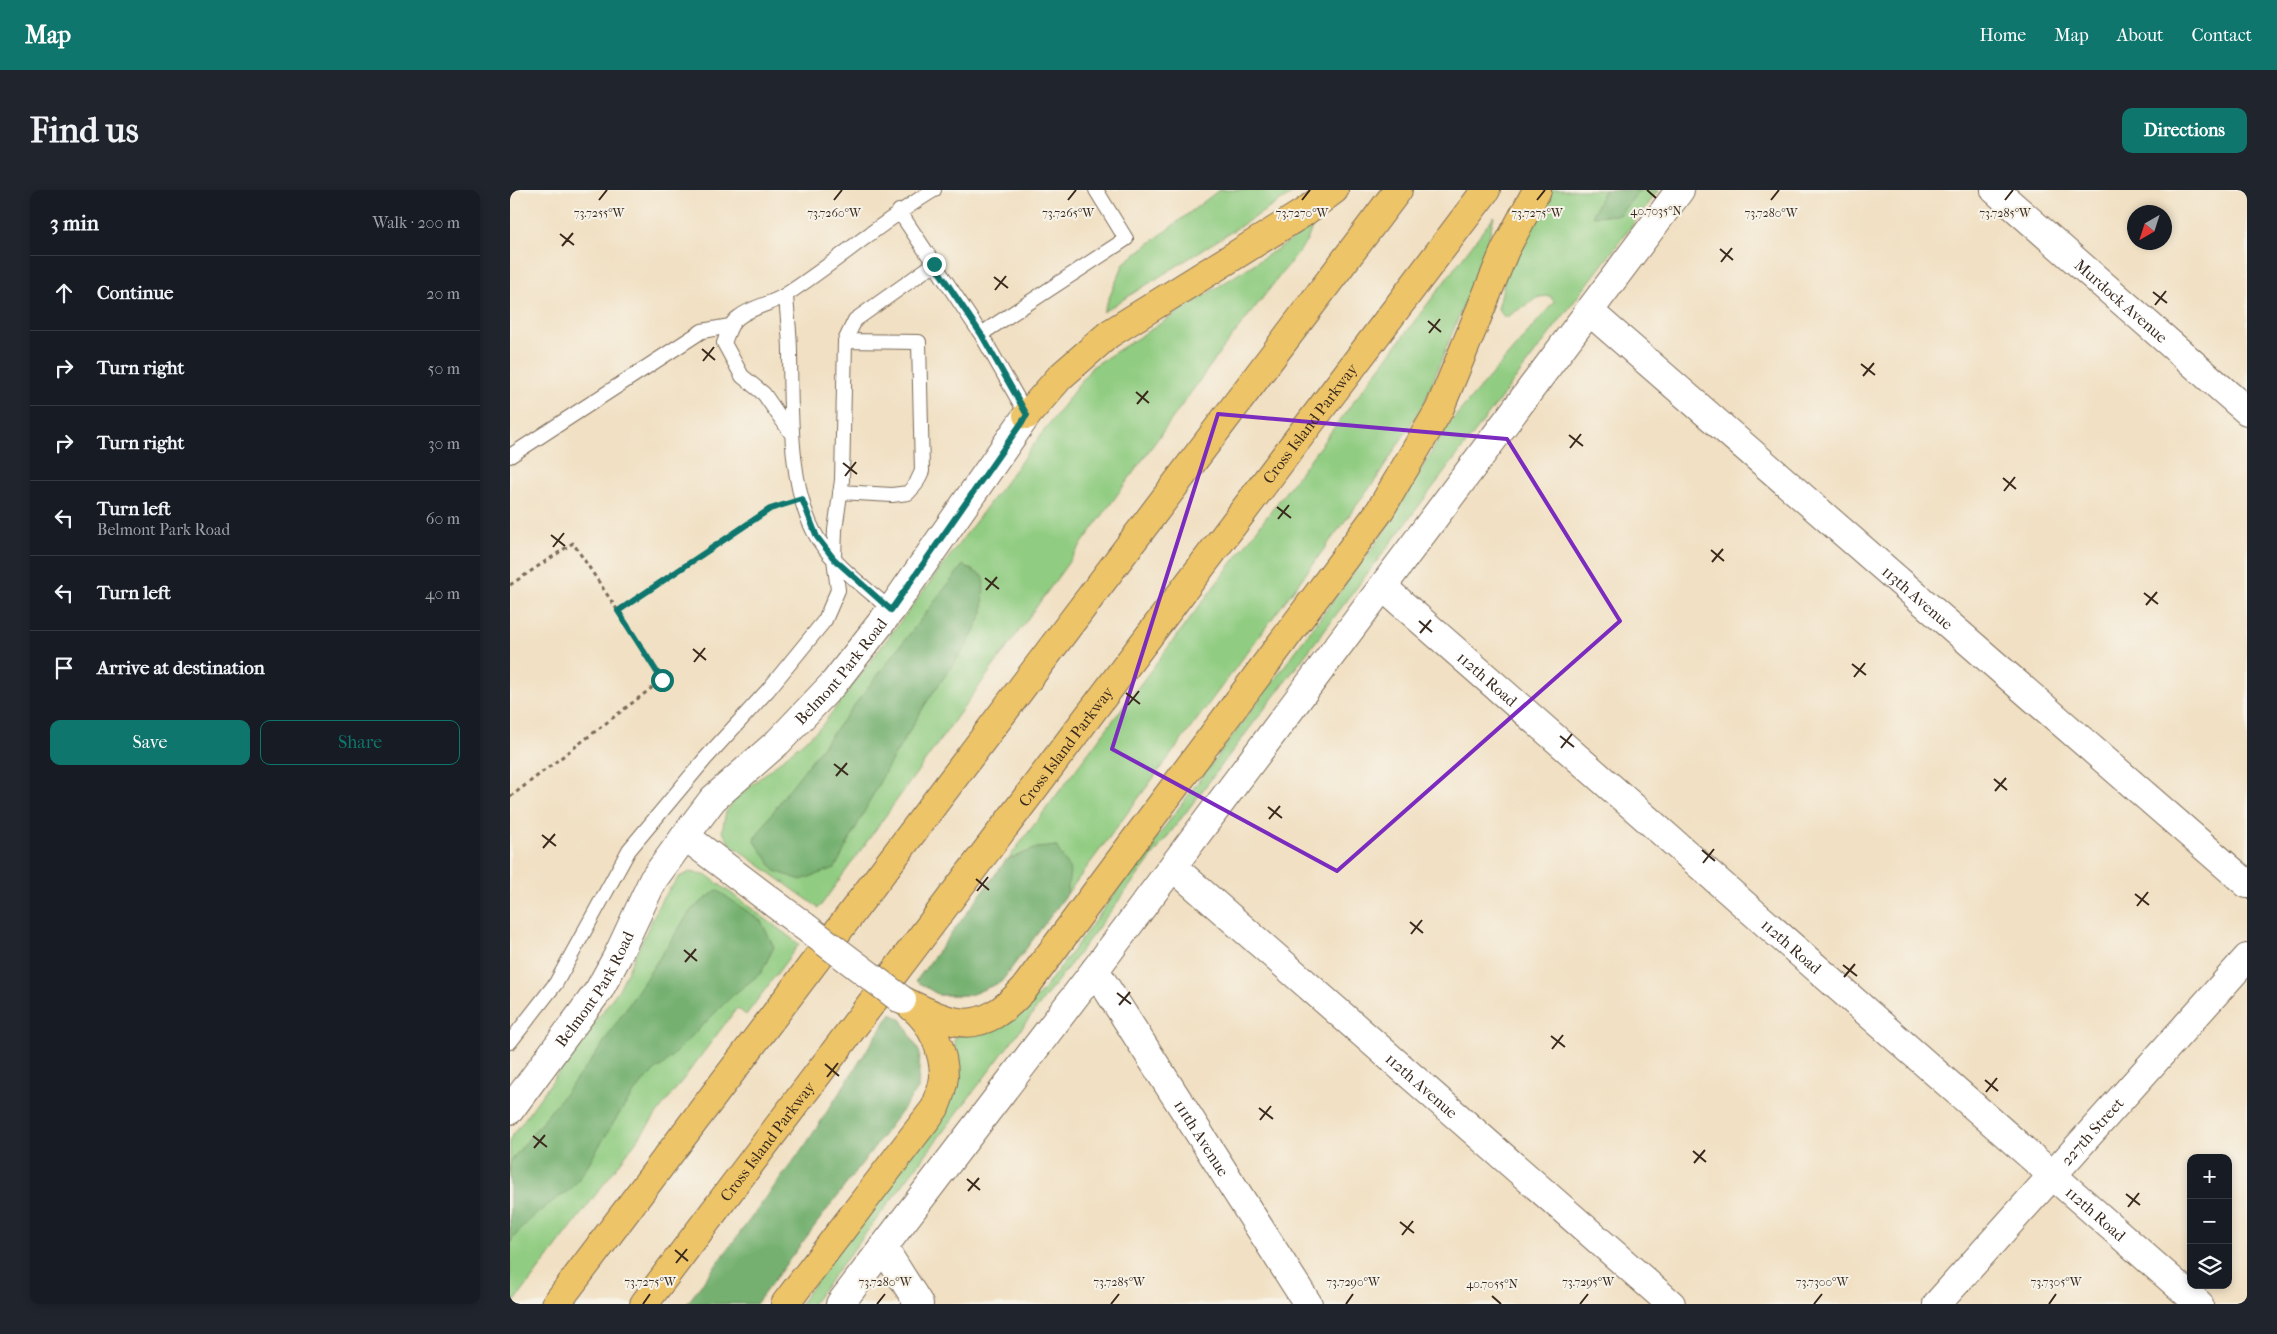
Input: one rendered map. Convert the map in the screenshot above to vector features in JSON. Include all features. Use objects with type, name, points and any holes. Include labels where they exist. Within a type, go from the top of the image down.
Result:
[{"type":"highway","points":[[1027,415],[1060,377],[1109,334],[1303,213],[1334,190]]},
{"type":"highway","points":[[556,1304],[1398,190]]},
{"type":"highway","name":"Cross Island Parkway","points":[[644,1304],[1486,190]]},
{"type":"highway","points":[[902,1000],[939,1018],[964,1024],[978,1022],[991,1017],[1024,989],[1379,512],[1440,410],[1505,250],[1537,190]]},
{"type":"highway","points":[[785,1304],[926,1122],[941,1093],[944,1078],[942,1062],[933,1033],[916,1011],[902,1000]]},
{"type":"street","points":[[840,1304],[1095,970],[1680,190]]},
{"type":"street","name":"Murdock Avenue","points":[[1995,190],[2247,411]]},
{"type":"street","name":"113th Avenue","points":[[1589,310],[2247,884]]},
{"type":"street","name":"Belmont Park Road","points":[[510,1110],[599,990],[617,957],[653,880],[684,836],[713,799],[778,742],[834,683],[891,610],[1027,415]]},
{"type":"street","name":"112th Road","points":[[1383,587],[2199,1304]]},
{"type":"street","points":[[684,836],[902,1000]]},
{"type":"street","name":"112th Avenue","points":[[1172,867],[1671,1304]]},
{"type":"street","name":"227th Street","points":[[1938,1304],[2054,1177],[2247,958]]},
{"type":"street","name":"111th Avenue","points":[[1095,970],[1308,1304]]},
{"type":"street","points":[[883,1247],[919,1304]]},
{"type":"lane","points":[[791,433],[764,394],[742,376],[729,354],[724,343],[730,326],[738,317],[750,310],[786,295],[899,211],[934,190]]},
{"type":"lane","points":[[981,334],[1126,240],[1096,190]]},
{"type":"lane","points":[[899,211],[981,334],[1027,415]]},
{"type":"lane","points":[[510,1042],[556,983],[629,850],[706,759],[768,690],[825,620],[838,590],[834,559],[840,492],[845,340],[855,320],[934,264]]},
{"type":"lane","points":[[786,295],[790,350],[791,433],[802,499],[817,537],[834,559],[891,610]]},
{"type":"lane","points":[[510,456],[702,331],[730,326]]},
{"type":"lane","points":[[840,492],[892,495],[908,493],[916,484],[922,471],[919,342],[845,340]]},
{"type":"path","points":[[618,611],[770,509],[802,499]]},
{"type":"path","points":[[510,585],[573,544],[662,680],[510,798]]},
{"type":"highlighted area","points":[[1218,414],[1507,439],[1620,621],[1337,871],[1112,749]]},
{"type":"green space","points":[[1219,190],[1298,190],[1103,312],[1124,263]]},
{"type":"green space","points":[[1547,190],[1659,190],[812,1304],[800,1304],[957,1078],[954,1040],[957,1036],[1001,1025],[1041,993],[1382,535],[1447,426],[1554,302],[1550,296],[1539,297],[1505,318],[1498,309],[1511,253]]},
{"type":"green space","points":[[1604,190],[1640,190],[1619,215],[1592,216]]},
{"type":"green space","points":[[1494,216],[1485,252],[1424,403],[1377,478],[1001,982],[970,995],[939,995],[916,981]]},
{"type":"green space","points":[[1312,227],[1307,241],[1221,351],[819,908],[730,844],[722,831],[726,812],[736,798],[821,727],[1092,367]]},
{"type":"green space","points":[[963,565],[984,577],[983,612],[968,643],[928,700],[887,768],[835,868],[801,880],[775,871],[754,840],[784,796]]},
{"type":"green space","points":[[1056,846],[1070,870],[1067,894],[1001,982],[970,995],[939,995],[916,981],[1006,860],[1037,848]]},
{"type":"green space","points":[[690,872],[708,876],[799,944],[746,1015],[737,1008],[513,1304],[510,1304],[510,1139],[619,989],[662,899],[679,877]]},
{"type":"green space","points":[[717,890],[761,921],[774,947],[761,973],[733,995],[663,1065],[650,1075],[615,1120],[575,1184],[530,1220],[510,1243],[510,1162],[594,1057],[691,910]]},
{"type":"green space","points":[[891,1013],[902,1020],[920,1053],[918,1089],[756,1304],[687,1304],[806,1144]]},
{"type":"route","points":[[662,680],[618,611],[770,509],[802,499],[817,537],[834,559],[891,610],[1027,415],[981,334],[934,264]]}]
